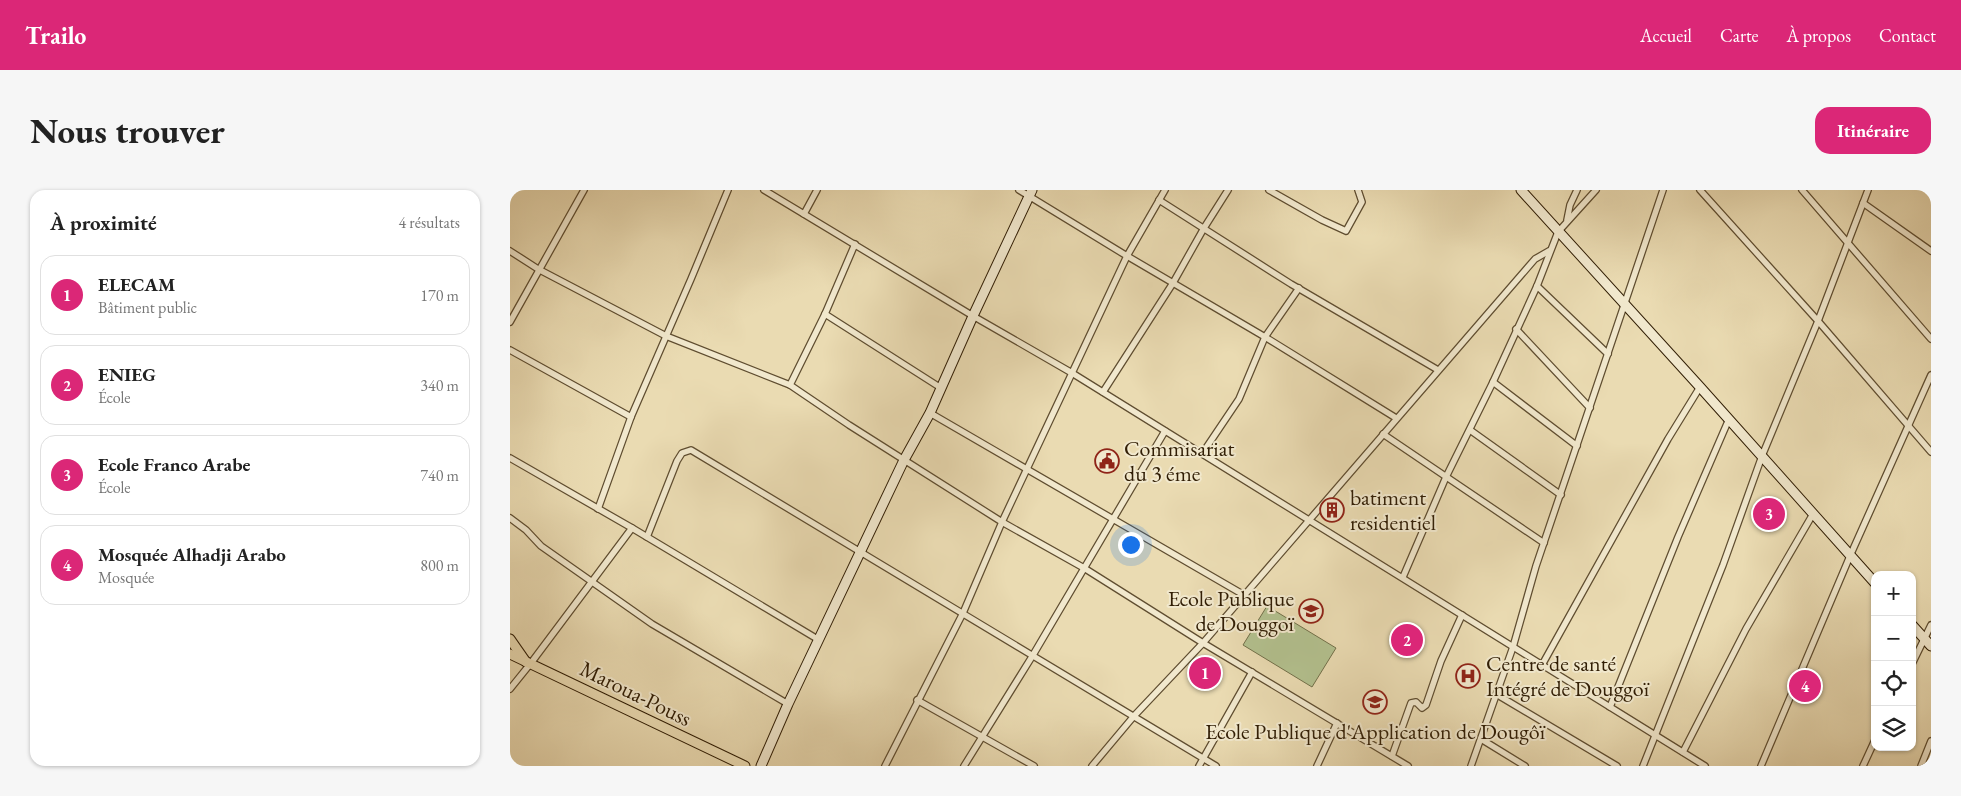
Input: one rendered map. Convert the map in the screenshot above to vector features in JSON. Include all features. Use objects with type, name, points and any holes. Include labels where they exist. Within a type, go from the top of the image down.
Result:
[{"type":"main road","points":[[510,639],[529,663]]},
{"type":"main road","name":"Maroua-Pouss","points":[[510,654],[744,766]]},
{"type":"street","points":[[510,322],[584,190]]},
{"type":"street","points":[[598,509],[631,417],[728,190]]},
{"type":"street","points":[[764,190],[973,316],[1072,373],[1705,766]]},
{"type":"street","points":[[804,214],[817,190]]},
{"type":"street","points":[[1020,190],[1031,193],[1126,256],[1265,337],[1396,418]]},
{"type":"street","points":[[885,766],[963,612],[1002,522],[1126,256],[1165,190]]},
{"type":"street","points":[[1102,392],[1173,283],[1228,190]]},
{"type":"street","points":[[1268,190],[1322,220],[1346,230],[1362,202],[1358,190]]},
{"type":"street","points":[[1521,190],[1871,579]]},
{"type":"street","points":[[1567,222],[1570,205],[1577,190]]},
{"type":"street","points":[[1403,577],[1446,477],[1493,382],[1537,286],[1549,251],[1558,232],[1596,190]]},
{"type":"street","points":[[1471,766],[1513,647],[1544,543],[1663,190]]},
{"type":"street","points":[[1700,190],[1818,321],[1931,452]]},
{"type":"street","points":[[1802,190],[1931,339]]},
{"type":"street","points":[[1643,766],[1723,565],[1762,456],[1818,321],[1868,190]]},
{"type":"street","points":[[761,766],[788,704],[904,460],[930,412],[1031,193]]},
{"type":"street","points":[[1159,200],[1299,288],[1438,370]]},
{"type":"street","points":[[1863,203],[1931,251]]},
{"type":"street","points":[[790,385],[825,314],[854,244]]},
{"type":"street","points":[[510,251],[538,269],[666,336],[790,385],[1002,522],[1084,568],[1203,643],[1408,766]]},
{"type":"street","points":[[1092,766],[1134,716],[1203,643],[1535,258],[1549,251]]},
{"type":"street","points":[[1537,286],[1608,354]]},
{"type":"street","points":[[1202,454],[1239,399],[1265,337],[1299,288]]},
{"type":"street","points":[[825,314],[941,388]]},
{"type":"street","points":[[1516,329],[1590,408]]},
{"type":"street","points":[[510,350],[631,417]]},
{"type":"street","points":[[1761,766],[1850,556],[1931,375]]},
{"type":"street","points":[[1493,382],[1577,446]]},
{"type":"street","points":[[1542,665],[1668,439],[1700,388]]},
{"type":"street","points":[[930,412],[1244,595]]},
{"type":"street","points":[[1610,707],[1678,537],[1728,419]]},
{"type":"street","points":[[1470,430],[1561,495]]},
{"type":"street","points":[[964,766],[1033,655],[1165,431]]},
{"type":"street","points":[[1384,434],[1544,543]]},
{"type":"street","points":[[647,537],[677,461],[682,453],[691,450],[1216,766]]},
{"type":"street","points":[[510,458],[632,528],[819,640]]},
{"type":"street","points":[[1683,752],[1746,629],[1814,514]]},
{"type":"street","points":[[510,518],[526,530],[541,546],[652,624],[788,704]]},
{"type":"street","points":[[510,688],[632,528]]},
{"type":"street","points":[[1392,756],[1411,703],[1416,702],[1422,708],[1426,705],[1441,661],[1462,615]]},
{"type":"street","points":[[1913,661],[1931,625]]},
{"type":"street","points":[[1916,630],[1931,646]]},
{"type":"street","points":[[1200,766],[1252,672]]},
{"type":"street","points":[[1496,694],[1617,766]]},
{"type":"street","points":[[917,700],[1034,766]]},
{"type":"street","points":[[1317,766],[1337,723]]},
{"type":"street","points":[[1481,739],[1525,766]]},
{"type":"street","points":[[1921,766],[1931,741]]},
{"type":"street","points":[[1863,766],[1871,749]]},
{"type":"green space","points":[[1267,606],[1336,648],[1312,687],[1243,645]]},
{"type":"place","name":"Commisariat du 3 éme","points":[[1107,461]]},
{"type":"place","name":"batiment residentiel","points":[[1332,510]]},
{"type":"place","name":"Ecole Franco Arabe","points":[[1769,514]]},
{"type":"place","name":"Ecole Publique de Douggoï","points":[[1311,611]]},
{"type":"place","name":"ENIEG","points":[[1407,640]]},
{"type":"place","name":"ELECAM","points":[[1205,673]]},
{"type":"place","name":"Centre de santé Intégré de Douggoï","points":[[1468,676]]},
{"type":"place","name":"Mosquée Alhadji Arabo","points":[[1805,686]]},
{"type":"place","name":"Ecole Publique d'Application de Dougôï","points":[[1375,702]]}]
